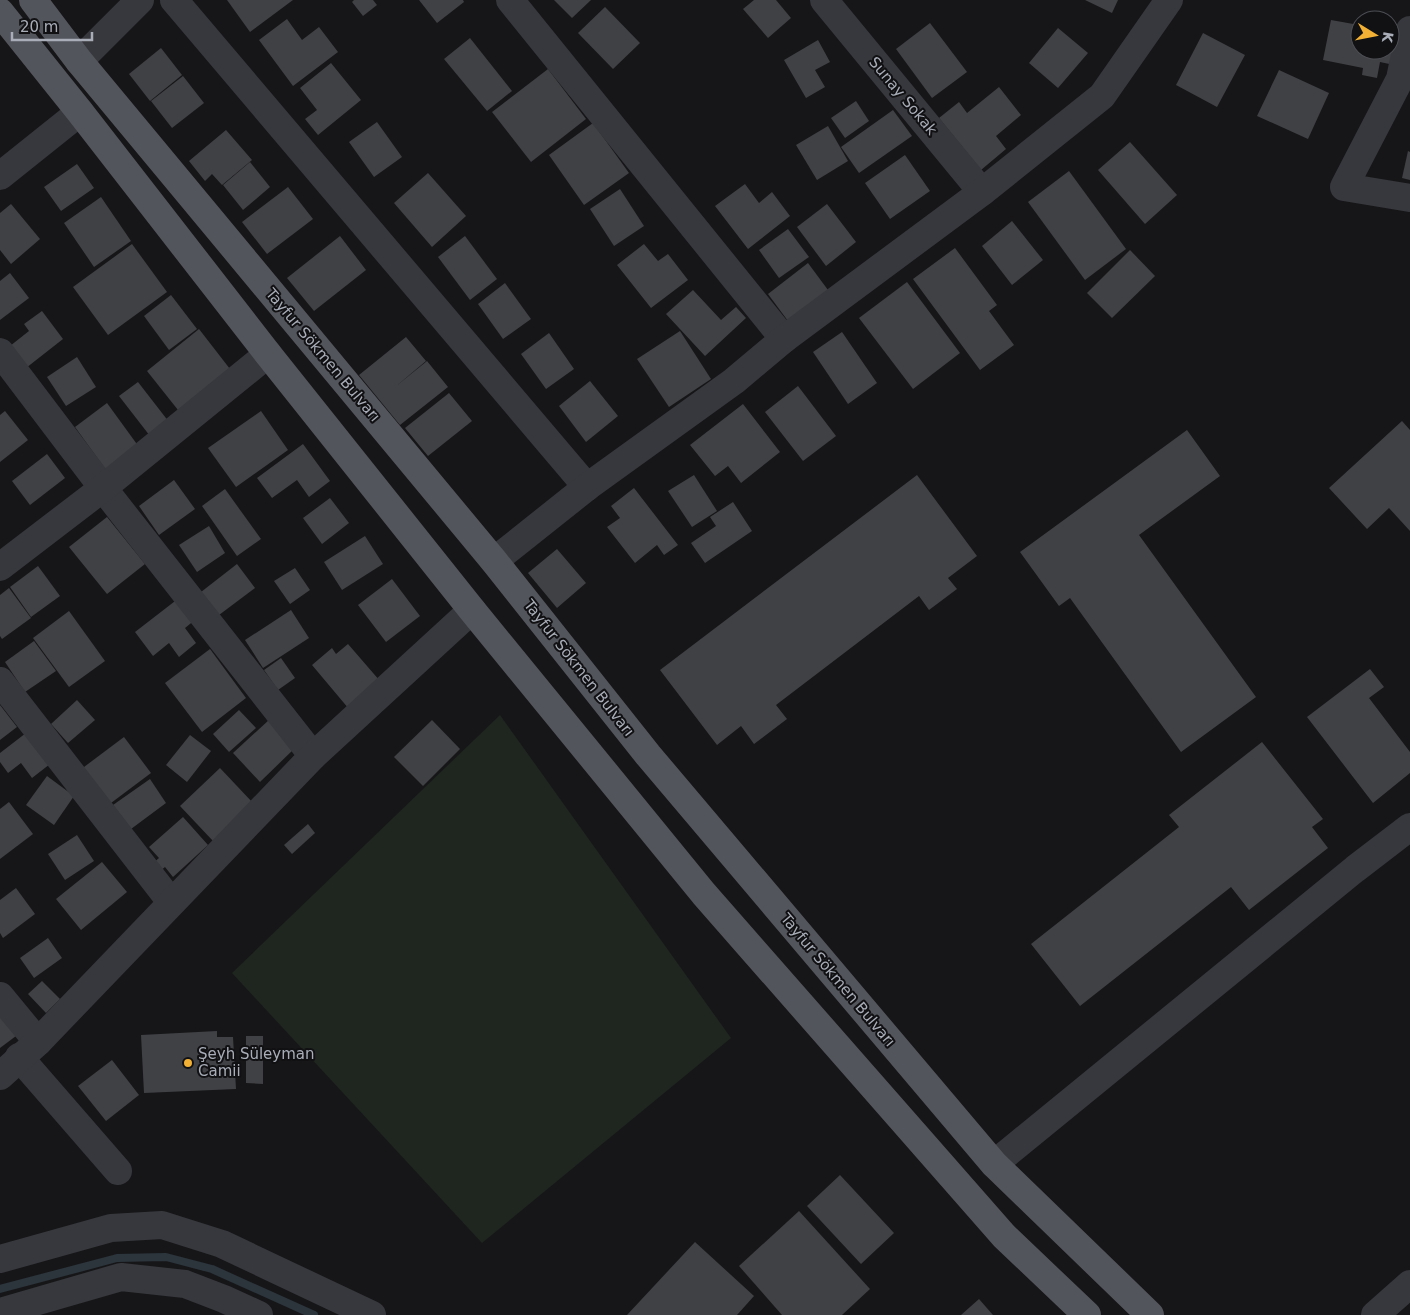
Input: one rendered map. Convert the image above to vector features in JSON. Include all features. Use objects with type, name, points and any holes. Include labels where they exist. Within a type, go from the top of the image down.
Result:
[{"type":"main road","name":"Tayfur Sökmen Bulvarı","points":[[33,0],[79,61],[494,561],[648,755],[994,1164],[1150,1315]]},
{"type":"main road","points":[[0,12],[268,354],[472,610],[711,902],[1004,1236],[1084,1313]]},
{"type":"street","points":[[79,61],[140,0]]},
{"type":"street","points":[[174,0],[587,487]]},
{"type":"street","points":[[510,0],[784,339]]},
{"type":"street","name":"Sunay Sokak","points":[[824,0],[982,192]]},
{"type":"street","points":[[494,561],[587,487],[734,381],[784,339],[982,192],[1102,96],[1169,0]]},
{"type":"street","points":[[1410,30],[1400,79],[1344,187],[1410,198]]},
{"type":"street","points":[[0,176],[80,112]]},
{"type":"street","points":[[0,352],[103,488],[312,756]]},
{"type":"street","points":[[0,567],[103,488],[268,354]]},
{"type":"street","points":[[19,1058],[312,756],[472,610]]},
{"type":"street","points":[[0,681],[172,902]]},
{"type":"street","points":[[994,1164],[1355,869],[1410,827]]},
{"type":"street","points":[[0,996],[19,1058],[118,1171]]},
{"type":"street","points":[[0,1259],[111,1228],[162,1225],[222,1244],[372,1315]]},
{"type":"street","points":[[0,1312],[121,1277],[185,1284],[259,1315]]},
{"type":"street","points":[[1375,1315],[1410,1284]]},
{"type":"shaded area","points":[[500,715],[731,1038],[482,1243],[232,973]]},
{"type":"building","points":[[227,0],[293,0],[250,32]]},
{"type":"building","points":[[354,0],[373,0],[377,5],[363,16],[352,2]]},
{"type":"building","points":[[419,0],[463,0],[464,2],[437,23]]},
{"type":"building","points":[[554,0],[591,0],[572,18]]},
{"type":"building","points":[[754,0],[776,0],[791,18],[768,38],[743,9]]},
{"type":"building","points":[[1085,0],[1118,0],[1112,13]]},
{"type":"building","points":[[605,7],[640,43],[613,69],[578,33]]},
{"type":"building","points":[[287,19],[302,40],[319,27],[338,52],[293,86],[259,40]]},
{"type":"building","points":[[1331,20],[1350,23],[1350,60],[1395,60],[1394,65],[1380,62],[1377,78],[1362,75],[1363,68],[1323,60]]},
{"type":"building","points":[[930,23],[967,72],[932,98],[896,49]]},
{"type":"building","points":[[1058,28],[1088,53],[1058,88],[1029,63]]},
{"type":"building","points":[[1203,33],[1245,55],[1217,107],[1176,85]]},
{"type":"building","points":[[470,38],[512,91],[487,111],[444,59]]},
{"type":"building","points":[[818,40],[830,62],[815,70],[825,87],[806,98],[784,60]]},
{"type":"building","points":[[161,48],[182,75],[150,101],[129,74]]},
{"type":"building","points":[[331,63],[361,100],[318,135],[305,119],[317,110],[300,88]]},
{"type":"building","points":[[548,69],[586,119],[531,162],[492,112]]},
{"type":"building","points":[[1279,70],[1329,93],[1308,139],[1257,116]]},
{"type":"building","points":[[183,76],[204,103],[172,128],[151,101]]},
{"type":"building","points":[[999,87],[1021,115],[996,136],[1006,149],[981,170],[939,118],[959,102],[967,113]]},
{"type":"building","points":[[856,101],[869,121],[845,138],[831,118]]},
{"type":"building","points":[[893,110],[912,136],[859,173],[841,147]]},
{"type":"building","points":[[377,122],[402,157],[374,177],[349,142]]},
{"type":"building","points":[[593,123],[629,173],[584,205],[549,155]]},
{"type":"building","points":[[828,126],[848,161],[817,180],[796,145]]},
{"type":"building","points":[[226,130],[252,160],[222,185],[212,174],[205,181],[189,161]]},
{"type":"building","points":[[1130,142],[1177,195],[1145,224],[1098,170]]},
{"type":"building","points":[[1408,151],[1410,152],[1410,180],[1402,178]]},
{"type":"building","points":[[905,155],[930,191],[890,219],[865,183]]},
{"type":"building","points":[[250,162],[270,187],[243,210],[223,185]]},
{"type":"building","points":[[77,164],[94,188],[61,211],[44,187]]},
{"type":"building","points":[[1069,171],[1126,249],[1085,280],[1028,202]]},
{"type":"building","points":[[428,173],[466,216],[432,247],[394,203]]},
{"type":"building","points":[[745,184],[759,203],[772,192],[790,216],[748,249],[715,206]]},
{"type":"building","points":[[288,187],[313,219],[267,254],[242,222]]},
{"type":"building","points":[[620,189],[644,226],[614,246],[590,209]]},
{"type":"building","points":[[101,197],[131,241],[94,267],[64,223]]},
{"type":"building","points":[[11,204],[40,239],[11,264],[0,250],[0,213]]},
{"type":"building","points":[[827,204],[856,242],[826,266],[797,227]]},
{"type":"building","points":[[1012,221],[1043,260],[1012,285],[982,246]]},
{"type":"building","points":[[788,229],[809,257],[779,278],[759,250]]},
{"type":"building","points":[[340,236],[366,270],[314,311],[287,278]]},
{"type":"building","points":[[465,236],[497,279],[470,300],[438,257]]},
{"type":"building","points":[[132,244],[167,292],[108,335],[73,287]]},
{"type":"building","points":[[644,244],[658,261],[668,254],[688,280],[651,308],[617,265]]},
{"type":"building","points":[[955,248],[997,305],[989,311],[1014,345],[980,370],[913,279]]},
{"type":"building","points":[[1130,250],[1155,276],[1112,318],[1087,293]]},
{"type":"building","points":[[808,263],[828,290],[788,321],[768,294]]},
{"type":"building","points":[[10,273],[29,298],[0,320],[0,281]]},
{"type":"building","points":[[907,282],[960,353],[913,389],[859,318]]},
{"type":"building","points":[[505,283],[531,319],[503,339],[478,304]]},
{"type":"building","points":[[693,290],[721,320],[736,307],[746,318],[705,356],[666,314]]},
{"type":"building","points":[[171,295],[197,329],[169,350],[144,316]]},
{"type":"building","points":[[42,311],[63,339],[26,368],[10,346],[29,331],[24,324]]},
{"type":"building","points":[[199,329],[230,369],[178,410],[147,371]]},
{"type":"building","points":[[680,331],[711,379],[669,407],[637,359]]},
{"type":"building","points":[[842,332],[877,383],[848,404],[813,352]]},
{"type":"building","points":[[549,333],[574,369],[546,389],[521,354]]},
{"type":"building","points":[[406,337],[426,361],[395,387],[427,361],[448,387],[400,425],[359,375]]},
{"type":"building","points":[[77,357],[96,387],[66,406],[47,377]]},
{"type":"building","points":[[590,381],[618,416],[586,442],[559,406]]},
{"type":"building","points":[[138,382],[169,422],[150,436],[119,396]]},
{"type":"building","points":[[798,386],[836,436],[803,461],[765,412]]},
{"type":"building","points":[[449,393],[472,421],[428,456],[405,428]]},
{"type":"building","points":[[107,403],[139,447],[106,470],[75,427]]},
{"type":"building","points":[[743,404],[780,452],[741,483],[728,466],[715,476],[690,445]]},
{"type":"building","points":[[5,411],[28,440],[0,462],[0,415]]},
{"type":"building","points":[[261,411],[288,450],[236,487],[208,448]]},
{"type":"building","points":[[1402,421],[1410,430],[1410,531],[1389,508],[1367,529],[1329,488]]},
{"type":"building","points":[[1187,430],[1220,476],[1139,535],[1256,697],[1181,752],[1070,598],[1059,606],[1020,552]]},
{"type":"building","points":[[303,444],[330,481],[309,497],[297,480],[272,498],[257,478]]},
{"type":"building","points":[[47,454],[65,478],[30,505],[12,481]]},
{"type":"building","points":[[694,475],[717,511],[692,527],[668,491]]},
{"type":"building","points":[[917,475],[977,556],[948,578],[957,589],[929,610],[919,596],[776,705],[787,719],[754,744],[741,726],[717,745],[660,670]]},
{"type":"building","points":[[174,480],[195,509],[159,535],[139,506]]},
{"type":"building","points":[[634,488],[678,545],[664,555],[657,545],[635,563],[607,527],[620,518],[611,506]]},
{"type":"building","points":[[225,489],[261,539],[237,556],[202,506]]},
{"type":"building","points":[[330,498],[349,523],[322,544],[303,518]]},
{"type":"building","points":[[733,502],[752,531],[705,563],[691,543],[716,526],[710,517]]},
{"type":"building","points":[[107,517],[145,564],[107,594],[69,547]]},
{"type":"building","points":[[209,526],[225,553],[197,572],[179,545]]},
{"type":"building","points":[[365,536],[383,564],[342,590],[324,562]]},
{"type":"building","points":[[557,549],[586,583],[557,608],[528,573]]},
{"type":"building","points":[[237,564],[255,588],[219,615],[201,592]]},
{"type":"building","points":[[38,566],[60,596],[31,617],[10,587]]},
{"type":"building","points":[[295,568],[310,590],[290,604],[274,581]]},
{"type":"building","points":[[392,579],[420,616],[386,642],[358,605]]},
{"type":"building","points":[[9,588],[31,618],[2,639],[0,636],[0,595]]},
{"type":"building","points":[[179,598],[196,619],[185,628],[196,643],[179,657],[169,643],[153,656],[135,632]]},
{"type":"building","points":[[291,610],[309,638],[263,668],[245,640]]},
{"type":"building","points":[[69,611],[105,661],[69,687],[33,638]]},
{"type":"building","points":[[34,641],[56,671],[25,692],[5,662]]},
{"type":"building","points":[[348,644],[380,681],[349,709],[312,665],[332,648],[336,654]]},
{"type":"building","points":[[210,649],[246,698],[202,732],[165,683]]},
{"type":"building","points":[[281,658],[295,678],[278,690],[264,670]]},
{"type":"building","points":[[1370,669],[1384,687],[1369,698],[1410,752],[1410,773],[1373,803],[1307,717]]},
{"type":"building","points":[[77,700],[95,720],[68,743],[51,724]]},
{"type":"building","points":[[0,705],[17,727],[0,740]]},
{"type":"building","points":[[239,710],[256,728],[229,752],[213,734]]},
{"type":"building","points":[[270,719],[296,747],[260,782],[233,753]]},
{"type":"building","points":[[432,720],[460,749],[423,786],[394,757]]},
{"type":"building","points":[[26,733],[50,764],[32,778],[21,763],[8,773],[0,762],[0,753]]},
{"type":"building","points":[[190,735],[211,751],[187,782],[166,765]]},
{"type":"building","points":[[124,737],[151,773],[103,809],[76,773]]},
{"type":"building","points":[[1262,742],[1323,819],[1312,827],[1328,848],[1249,910],[1231,887],[1080,1006],[1031,944],[1179,827],[1169,815]]},
{"type":"building","points":[[220,768],[253,803],[213,841],[180,806]]},
{"type":"building","points":[[47,776],[74,796],[54,825],[26,805]]},
{"type":"building","points":[[150,779],[166,803],[131,829],[113,805]]},
{"type":"building","points":[[9,802],[33,834],[0,859],[0,809]]},
{"type":"building","points":[[183,817],[208,845],[173,877],[165,867],[159,872],[152,864],[159,858],[149,847]]},
{"type":"building","points":[[308,824],[315,833],[292,854],[284,845]]},
{"type":"building","points":[[77,835],[94,861],[65,880],[48,854]]},
{"type":"building","points":[[102,862],[127,892],[81,930],[56,899]]},
{"type":"building","points":[[16,888],[35,914],[3,938],[0,933],[0,900]]},
{"type":"building","points":[[48,938],[62,958],[34,978],[20,958]]},
{"type":"building","points":[[42,981],[60,999],[46,1013],[28,994]]},
{"type":"building","points":[[0,1014],[16,1036],[0,1048]]},
{"type":"building","name":"Şeyh Süleyman Camii","points":[[217,1031],[217,1037],[233,1037],[236,1089],[144,1093],[141,1035]]},
{"type":"building","points":[[246,1036],[263,1036],[263,1084],[246,1083]]},
{"type":"building","points":[[112,1060],[139,1095],[106,1121],[78,1086]]},
{"type":"building","points":[[840,1175],[894,1233],[861,1264],[807,1206]]},
{"type":"building","points":[[799,1211],[870,1289],[842,1315],[782,1315],[739,1266]]},
{"type":"building","points":[[695,1242],[754,1296],[737,1315],[627,1315]]},
{"type":"building","points":[[979,1299],[993,1315],[961,1315]]},
{"type":"waterway","points":[[0,1289],[117,1258],[166,1257],[212,1269],[314,1315]]},
{"type":"place","name":"Şeyh Süleyman Camii","points":[[188,1063]]}]
